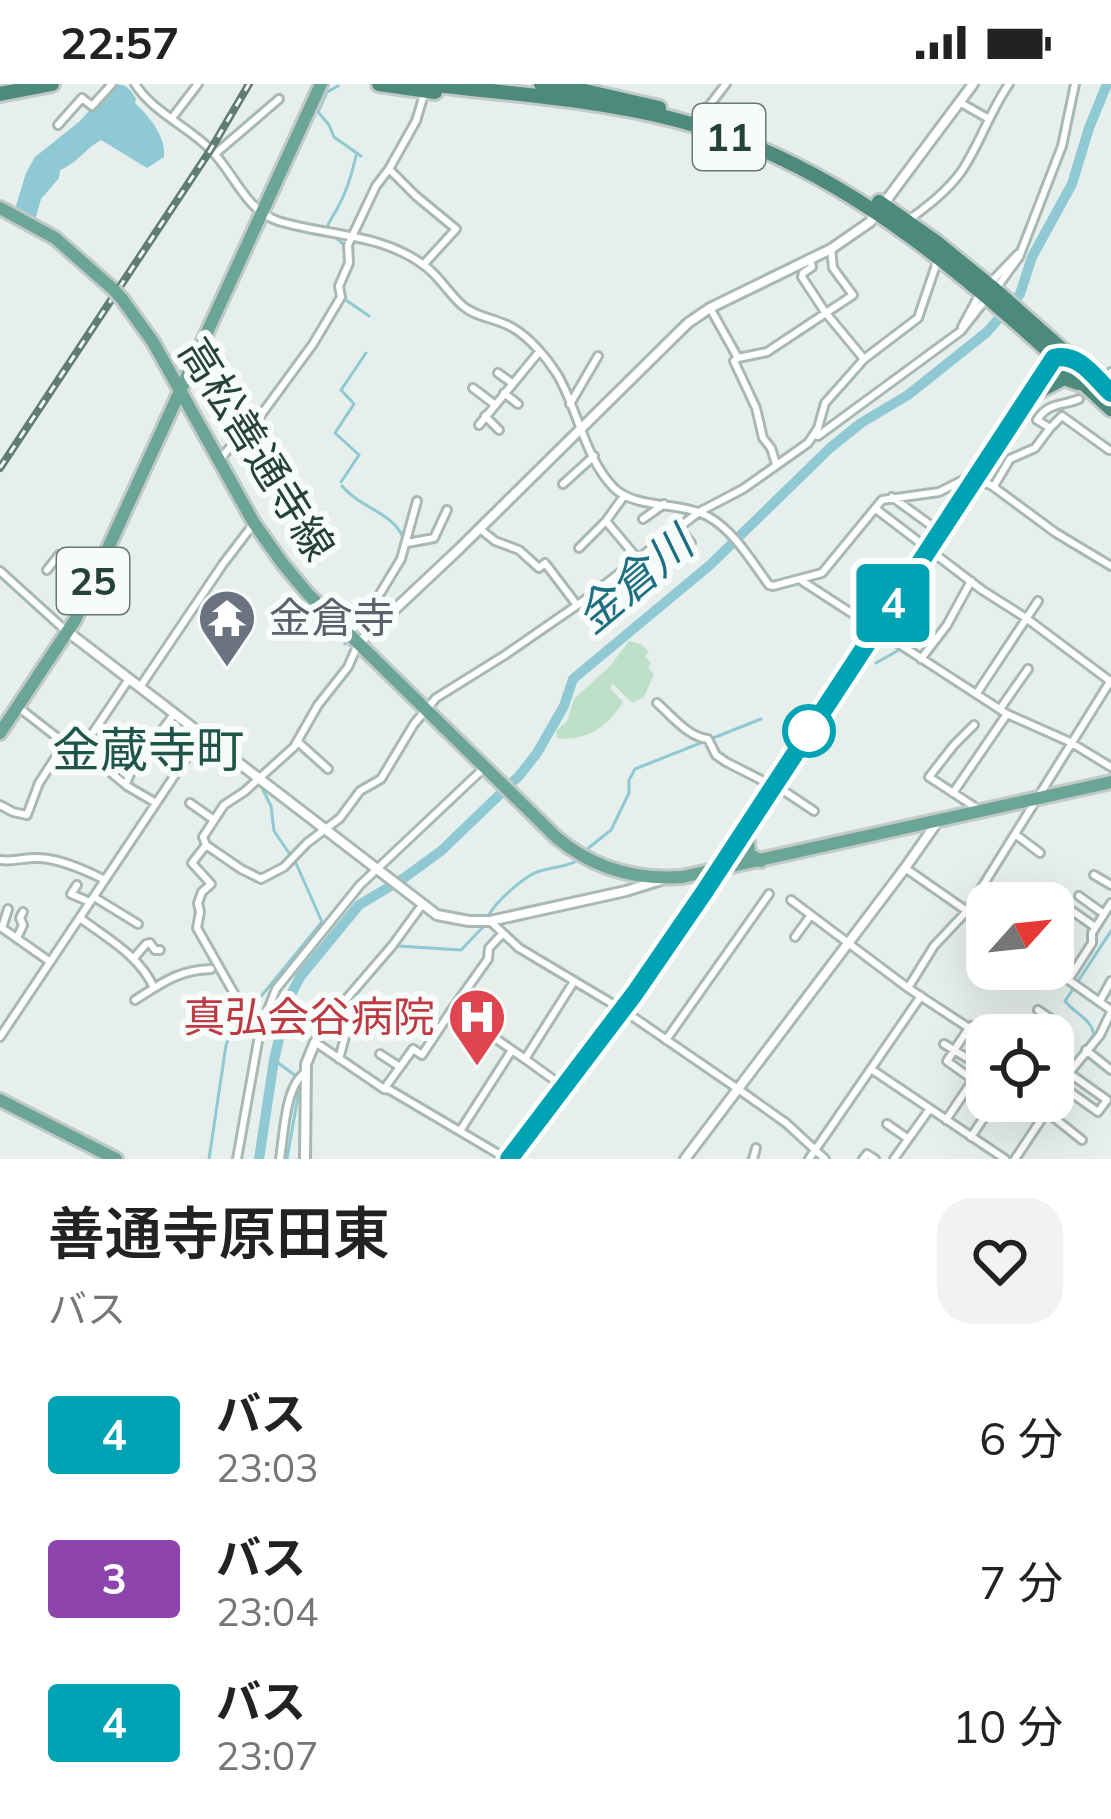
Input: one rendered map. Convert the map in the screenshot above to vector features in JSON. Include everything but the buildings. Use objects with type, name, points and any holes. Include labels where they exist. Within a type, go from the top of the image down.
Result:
[{"type":"highway","points":[[0,91],[22,84]]},
{"type":"highway","points":[[0,91],[52,84]]},
{"type":"highway","points":[[379,84],[427,88]]},
{"type":"highway","name":"11","points":[[490,84],[675,113],[785,151],[823,169],[882,209],[988,292]]},
{"type":"highway","points":[[541,84],[632,100],[675,113]]},
{"type":"highway","name":"11","points":[[427,88],[643,113],[756,147],[908,221],[1060,358],[1111,393]]},
{"type":"highway","points":[[519,1159],[724,870],[932,551],[984,482],[1060,358],[1111,414]]},
{"type":"highway","name":"11","points":[[1060,358],[1086,395],[1111,414]]},
{"type":"highway","points":[[508,1159],[626,1013],[701,896],[748,841],[777,788]]},
{"type":"main road","name":"25","points":[[0,733],[68,632],[177,405],[321,84]]},
{"type":"main road","name":"高松善通寺線","points":[[6,211],[77,255],[118,295],[153,342],[177,405],[211,446],[254,523],[293,578],[514,797],[566,846],[593,862],[633,882],[692,876],[1111,782]]},
{"type":"main road","points":[[153,342],[175,376],[190,370]]},
{"type":"main road","points":[[177,405],[176,414],[185,413],[211,446]]},
{"type":"main road","points":[[748,841],[749,854],[761,861]]},
{"type":"main road","points":[[692,876],[701,885],[701,896]]},
{"type":"main road","points":[[0,1100],[92,1154],[116,1159]]},
{"type":"street","points":[[58,125],[73,104],[82,98],[92,106],[112,84]]},
{"type":"street","points":[[135,84],[143,98],[215,154],[262,213],[274,220],[384,244],[424,264],[462,306],[513,328],[554,369],[609,482],[624,496],[712,518],[773,586],[822,573],[882,500],[939,491],[963,479],[984,482],[1111,566]]},
{"type":"street","points":[[172,118],[198,84]]},
{"type":"street","points":[[698,119],[725,84]]},
{"type":"street","points":[[353,639],[480,529],[674,335],[710,308],[854,236],[882,209],[973,84]]},
{"type":"street","points":[[908,221],[959,175],[1009,84]]},
{"type":"street","points":[[814,435],[961,331],[1021,252],[1062,146],[1076,84]]},
{"type":"street","points":[[222,457],[258,419],[313,344],[340,297],[352,235],[416,121],[427,88]]},
{"type":"street","points":[[215,154],[279,99]]},
{"type":"street","points":[[961,104],[989,119]]},
{"type":"street","points":[[389,169],[456,229],[424,264]]},
{"type":"street","points":[[776,464],[734,361],[767,352],[853,296],[833,268],[831,249]]},
{"type":"street","points":[[810,258],[812,267],[802,277],[864,359]]},
{"type":"street","points":[[416,501],[407,543],[353,639],[348,667],[318,705],[298,742],[279,763],[224,805],[203,837],[206,845],[261,879],[284,867],[327,830],[360,791],[382,779],[436,698],[577,605],[698,512],[743,489],[808,443],[825,403],[864,359],[918,318],[939,258]]},
{"type":"street","points":[[710,308],[738,358]]},
{"type":"street","points":[[202,346],[221,361],[211,375],[241,394]]},
{"type":"street","points":[[479,425],[539,352]]},
{"type":"street","points":[[570,404],[598,356]]},
{"type":"street","points":[[498,373],[512,383]]},
{"type":"street","points":[[222,395],[230,386]]},
{"type":"street","points":[[473,388],[494,404]]},
{"type":"street","points":[[504,392],[518,404]]},
{"type":"street","points":[[1050,428],[1037,420],[1041,413],[1086,395]]},
{"type":"street","points":[[485,416],[499,430]]},
{"type":"street","points":[[984,482],[1010,459],[1035,448],[1062,416],[1109,450]]},
{"type":"street","points":[[563,484],[594,456]]},
{"type":"street","points":[[579,548],[624,496]]},
{"type":"street","points":[[892,496],[932,526]]},
{"type":"street","points":[[643,519],[664,504]]},
{"type":"street","points":[[876,508],[1110,681],[985,882]]},
{"type":"street","points":[[407,543],[434,538],[446,511]]},
{"type":"street","points":[[606,521],[661,574]]},
{"type":"street","points":[[140,688],[254,523]]},
{"type":"street","points":[[678,527],[692,543]]},
{"type":"street","points":[[480,529],[519,550],[539,568],[545,563],[577,605]]},
{"type":"street","points":[[661,540],[677,560]]},
{"type":"street","points":[[39,556],[48,568],[59,555],[70,559],[94,577]]},
{"type":"street","points":[[0,571],[68,632],[437,915],[490,921],[633,882]]},
{"type":"street","points":[[622,571],[635,588]]},
{"type":"street","points":[[801,580],[1004,711],[1111,767]]},
{"type":"street","points":[[920,659],[947,625],[971,581]]},
{"type":"street","points":[[977,693],[1038,601]]},
{"type":"street","points":[[953,793],[1028,669]]},
{"type":"street","points":[[77,749],[129,680]]},
{"type":"street","points":[[657,703],[682,727],[709,740],[716,755],[726,762],[814,811]]},
{"type":"street","points":[[17,707],[156,803]]},
{"type":"street","points":[[126,784],[174,714]]},
{"type":"street","points":[[974,725],[929,777],[981,811]]},
{"type":"street","points":[[0,1037],[202,735]]},
{"type":"street","points":[[298,742],[328,769]]},
{"type":"street","points":[[0,805],[27,815],[39,783],[64,743]]},
{"type":"street","points":[[972,746],[981,752]]},
{"type":"street","points":[[310,768],[317,759]]},
{"type":"street","points":[[237,1159],[261,1024],[276,989],[340,908],[484,768]]},
{"type":"street","points":[[198,809],[207,799]]},
{"type":"street","points":[[190,802],[214,820]]},
{"type":"street","points":[[685,1159],[938,821]]},
{"type":"street","points":[[1015,834],[1040,853]]},
{"type":"street","points":[[206,845],[192,863],[211,884],[197,903],[197,928],[244,1012],[261,1024]]},
{"type":"street","points":[[0,860],[36,857],[105,880]]},
{"type":"street","points":[[905,868],[966,910]]},
{"type":"street","points":[[1094,875],[1111,885]]},
{"type":"street","points":[[76,885],[70,894],[138,924]]},
{"type":"street","points":[[666,1040],[769,893]]},
{"type":"street","points":[[1079,896],[1104,914]]},
{"type":"street","points":[[791,900],[966,1026]]},
{"type":"street","points":[[1074,971],[1111,903]]},
{"type":"street","points":[[280,1159],[292,1088],[315,1042],[422,905]]},
{"type":"street","points":[[8,909],[2,928],[49,962]]},
{"type":"street","points":[[16,938],[23,912]]},
{"type":"street","points":[[908,988],[934,946],[966,912]]},
{"type":"street","points":[[1074,912],[1095,927]]},
{"type":"street","points":[[794,937],[811,915]]},
{"type":"street","points":[[80,918],[134,958],[154,988]]},
{"type":"street","points":[[490,921],[519,948],[626,1013],[786,1123],[816,1148],[812,1155]]},
{"type":"street","points":[[383,1089],[413,1049],[422,1055],[503,933]]},
{"type":"street","points":[[134,958],[146,944],[160,950]]},
{"type":"street","points":[[135,1000],[176,974],[211,969]]},
{"type":"street","points":[[1100,1001],[1111,981]]},
{"type":"street","points":[[525,1059],[573,982]]},
{"type":"street","points":[[1074,983],[1111,1011],[1100,1035],[1074,1066]]},
{"type":"street","points":[[812,1155],[920,995]]},
{"type":"street","points":[[453,1008],[565,1087]]},
{"type":"street","points":[[339,1010],[350,1018],[339,1059]]},
{"type":"street","points":[[439,1030],[449,1037]]},
{"type":"street","points":[[966,1032],[947,1061],[966,1075]]},
{"type":"street","points":[[315,1042],[383,1089],[508,1159]]},
{"type":"street","points":[[944,1044],[966,1056]]},
{"type":"street","points":[[460,1131],[512,1050]]},
{"type":"street","points":[[1086,1050],[1111,1070]]},
{"type":"street","points":[[380,1054],[400,1067]]},
{"type":"street","points":[[871,1069],[1005,1159]]},
{"type":"street","points":[[300,1075],[304,1159]]},
{"type":"street","points":[[1074,1076],[1109,1097],[1098,1112],[1074,1095]]},
{"type":"street","points":[[946,1120],[966,1090]]},
{"type":"street","points":[[894,1159],[929,1110]]},
{"type":"street","points":[[971,1137],[981,1122]]},
{"type":"street","points":[[1015,1159],[1040,1122]]},
{"type":"street","points":[[1061,1122],[1082,1139]]},
{"type":"street","points":[[887,1124],[908,1138]]},
{"type":"street","points":[[753,1159],[756,1148]]},
{"type":"street","points":[[985,1159],[991,1150]]},
{"type":"street","points":[[863,1159],[867,1154],[875,1159]]},
{"type":"street","points":[[812,1155],[825,1159]]},
{"type":"green space","points":[[629,641],[649,652],[645,656],[654,674],[644,697],[632,703],[613,684],[610,688],[623,702],[611,718],[587,735],[557,738],[556,731],[567,721],[574,699]]},
{"type":"water","points":[[113,84],[132,92],[160,135],[164,157],[147,168],[101,140],[60,170],[41,199],[35,220],[15,209],[35,157],[80,121]]},
{"type":"waterway","name":"金倉川","points":[[259,1159],[274,1060],[288,1001],[300,977],[359,905],[441,851],[519,776],[564,706],[573,679],[710,565],[830,448],[908,395],[987,332],[1020,294],[1032,257],[1072,184],[1107,84]]},
{"type":"waterway","points":[[338,86],[327,92],[318,112],[334,137],[361,156]]},
{"type":"waterway","points":[[327,228],[356,156]]},
{"type":"waterway","points":[[336,238],[345,246]]},
{"type":"waterway","points":[[343,298],[369,316]]},
{"type":"waterway","points":[[341,482],[359,455],[335,433],[354,404],[341,390],[366,353]]},
{"type":"waterway","points":[[342,486],[391,522],[403,537]]},
{"type":"waterway","points":[[351,626],[370,604]]},
{"type":"waterway","points":[[345,639],[345,644]]},
{"type":"waterway","points":[[876,663],[899,650]]},
{"type":"waterway","points":[[307,718],[320,695]]},
{"type":"waterway","points":[[586,850],[611,830],[635,769],[761,719]]},
{"type":"waterway","points":[[260,784],[271,806],[274,831],[291,856]]},
{"type":"waterway","points":[[488,917],[526,878],[579,860]]},
{"type":"waterway","points":[[249,1011],[322,922],[295,861]]},
{"type":"waterway","points":[[356,993],[398,946],[461,950],[484,926]]},
{"type":"waterway","points":[[1074,1060],[1094,1035],[1086,1020],[1065,1001],[1111,931]]},
{"type":"waterway","points":[[320,1041],[338,1013]]},
{"type":"waterway","points":[[209,1159],[226,1045],[244,1016]]},
{"type":"waterway","points":[[274,1060],[296,1076]]},
{"type":"waterway","points":[[287,1159],[300,1084]]},
{"type":"railway","points":[[0,468],[249,84]]},
{"type":"bus line","name":"4","points":[[509,1159],[635,993],[705,891],[1054,358],[1076,359],[1111,393]]},
{"type":"place","name":"金倉寺","points":[[227,669]]},
{"type":"place","name":"真弘会谷病院","points":[[477,1068]]},
{"type":"district","name":"金蔵寺町","points":[[148,750]]}]
